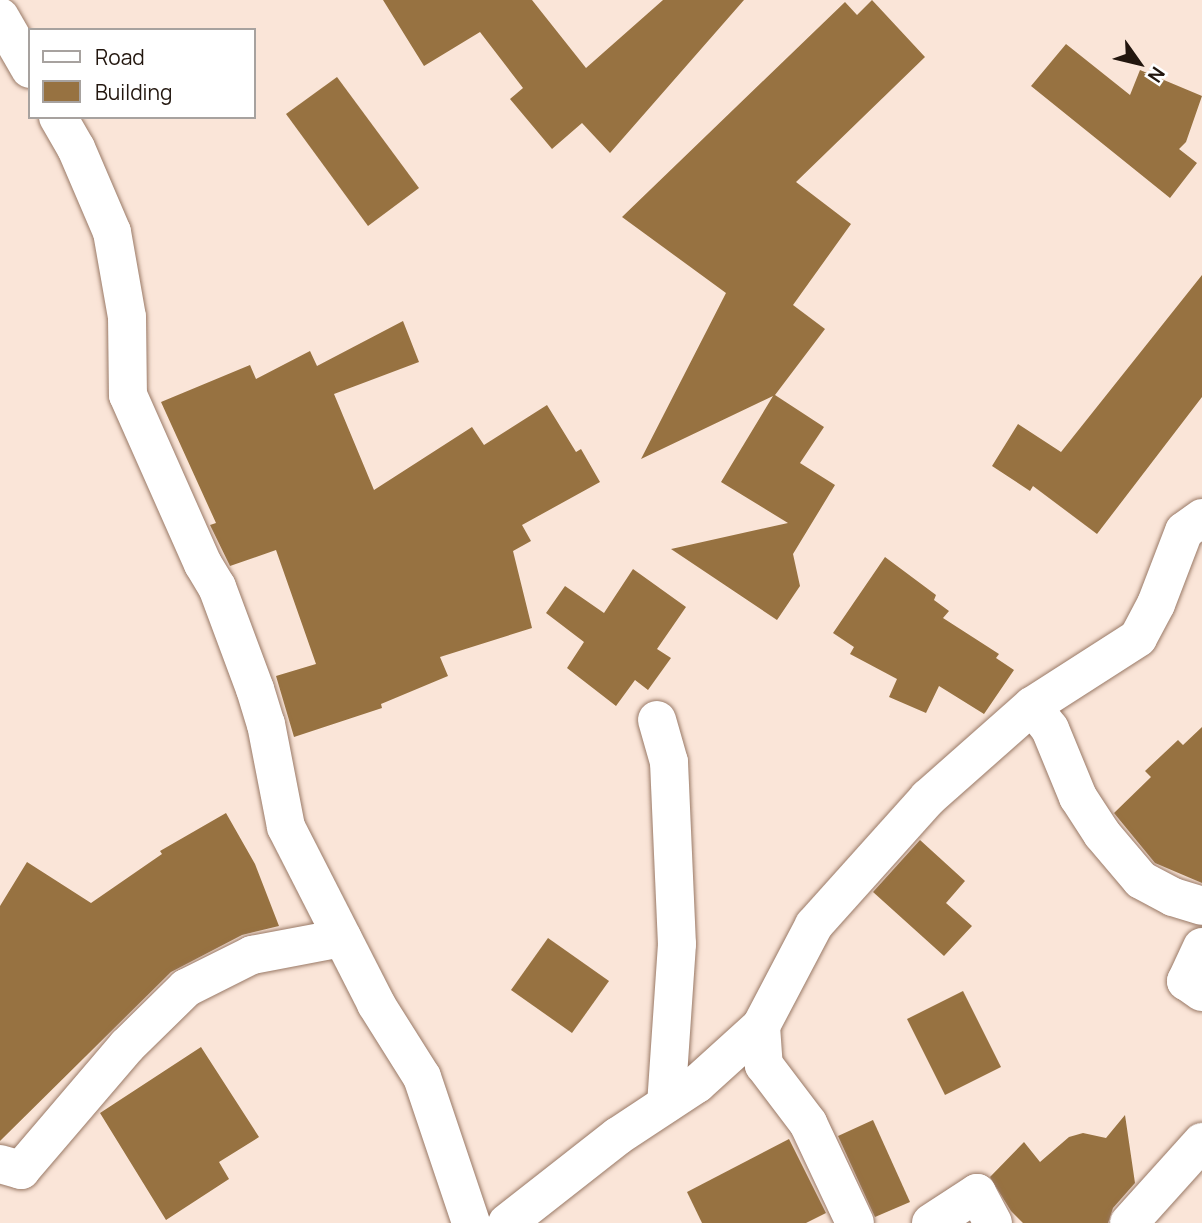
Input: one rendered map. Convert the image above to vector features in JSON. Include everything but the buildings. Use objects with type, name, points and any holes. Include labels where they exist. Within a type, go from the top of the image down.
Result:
[{"type":"street","points":[[0,17],[28,66]]},
{"type":"street","points":[[59,119],[76,148],[112,232],[127,317],[128,395],[203,564],[217,587],[266,724],[286,827],[376,1004],[422,1077],[471,1223]]},
{"type":"street","points":[[507,1223],[618,1136],[697,1083],[761,1026],[814,925],[928,799],[1032,706],[1138,638],[1156,604],[1184,531],[1202,518]]},
{"type":"street","points":[[1032,706],[1050,729],[1078,797],[1102,834],[1141,880],[1173,897],[1202,906]]},
{"type":"street","points":[[657,720],[669,762],[677,944],[666,1104]]},
{"type":"street","points":[[0,1164],[21,1170],[127,1046],[186,988],[252,955],[342,938]]},
{"type":"street","points":[[1202,947],[1186,981],[1202,992]]},
{"type":"street","points":[[761,1026],[764,1065],[808,1123],[855,1223]]},
{"type":"street","points":[[1129,1223],[1202,1142]]},
{"type":"street","points":[[931,1223],[976,1193],[993,1223]]}]
